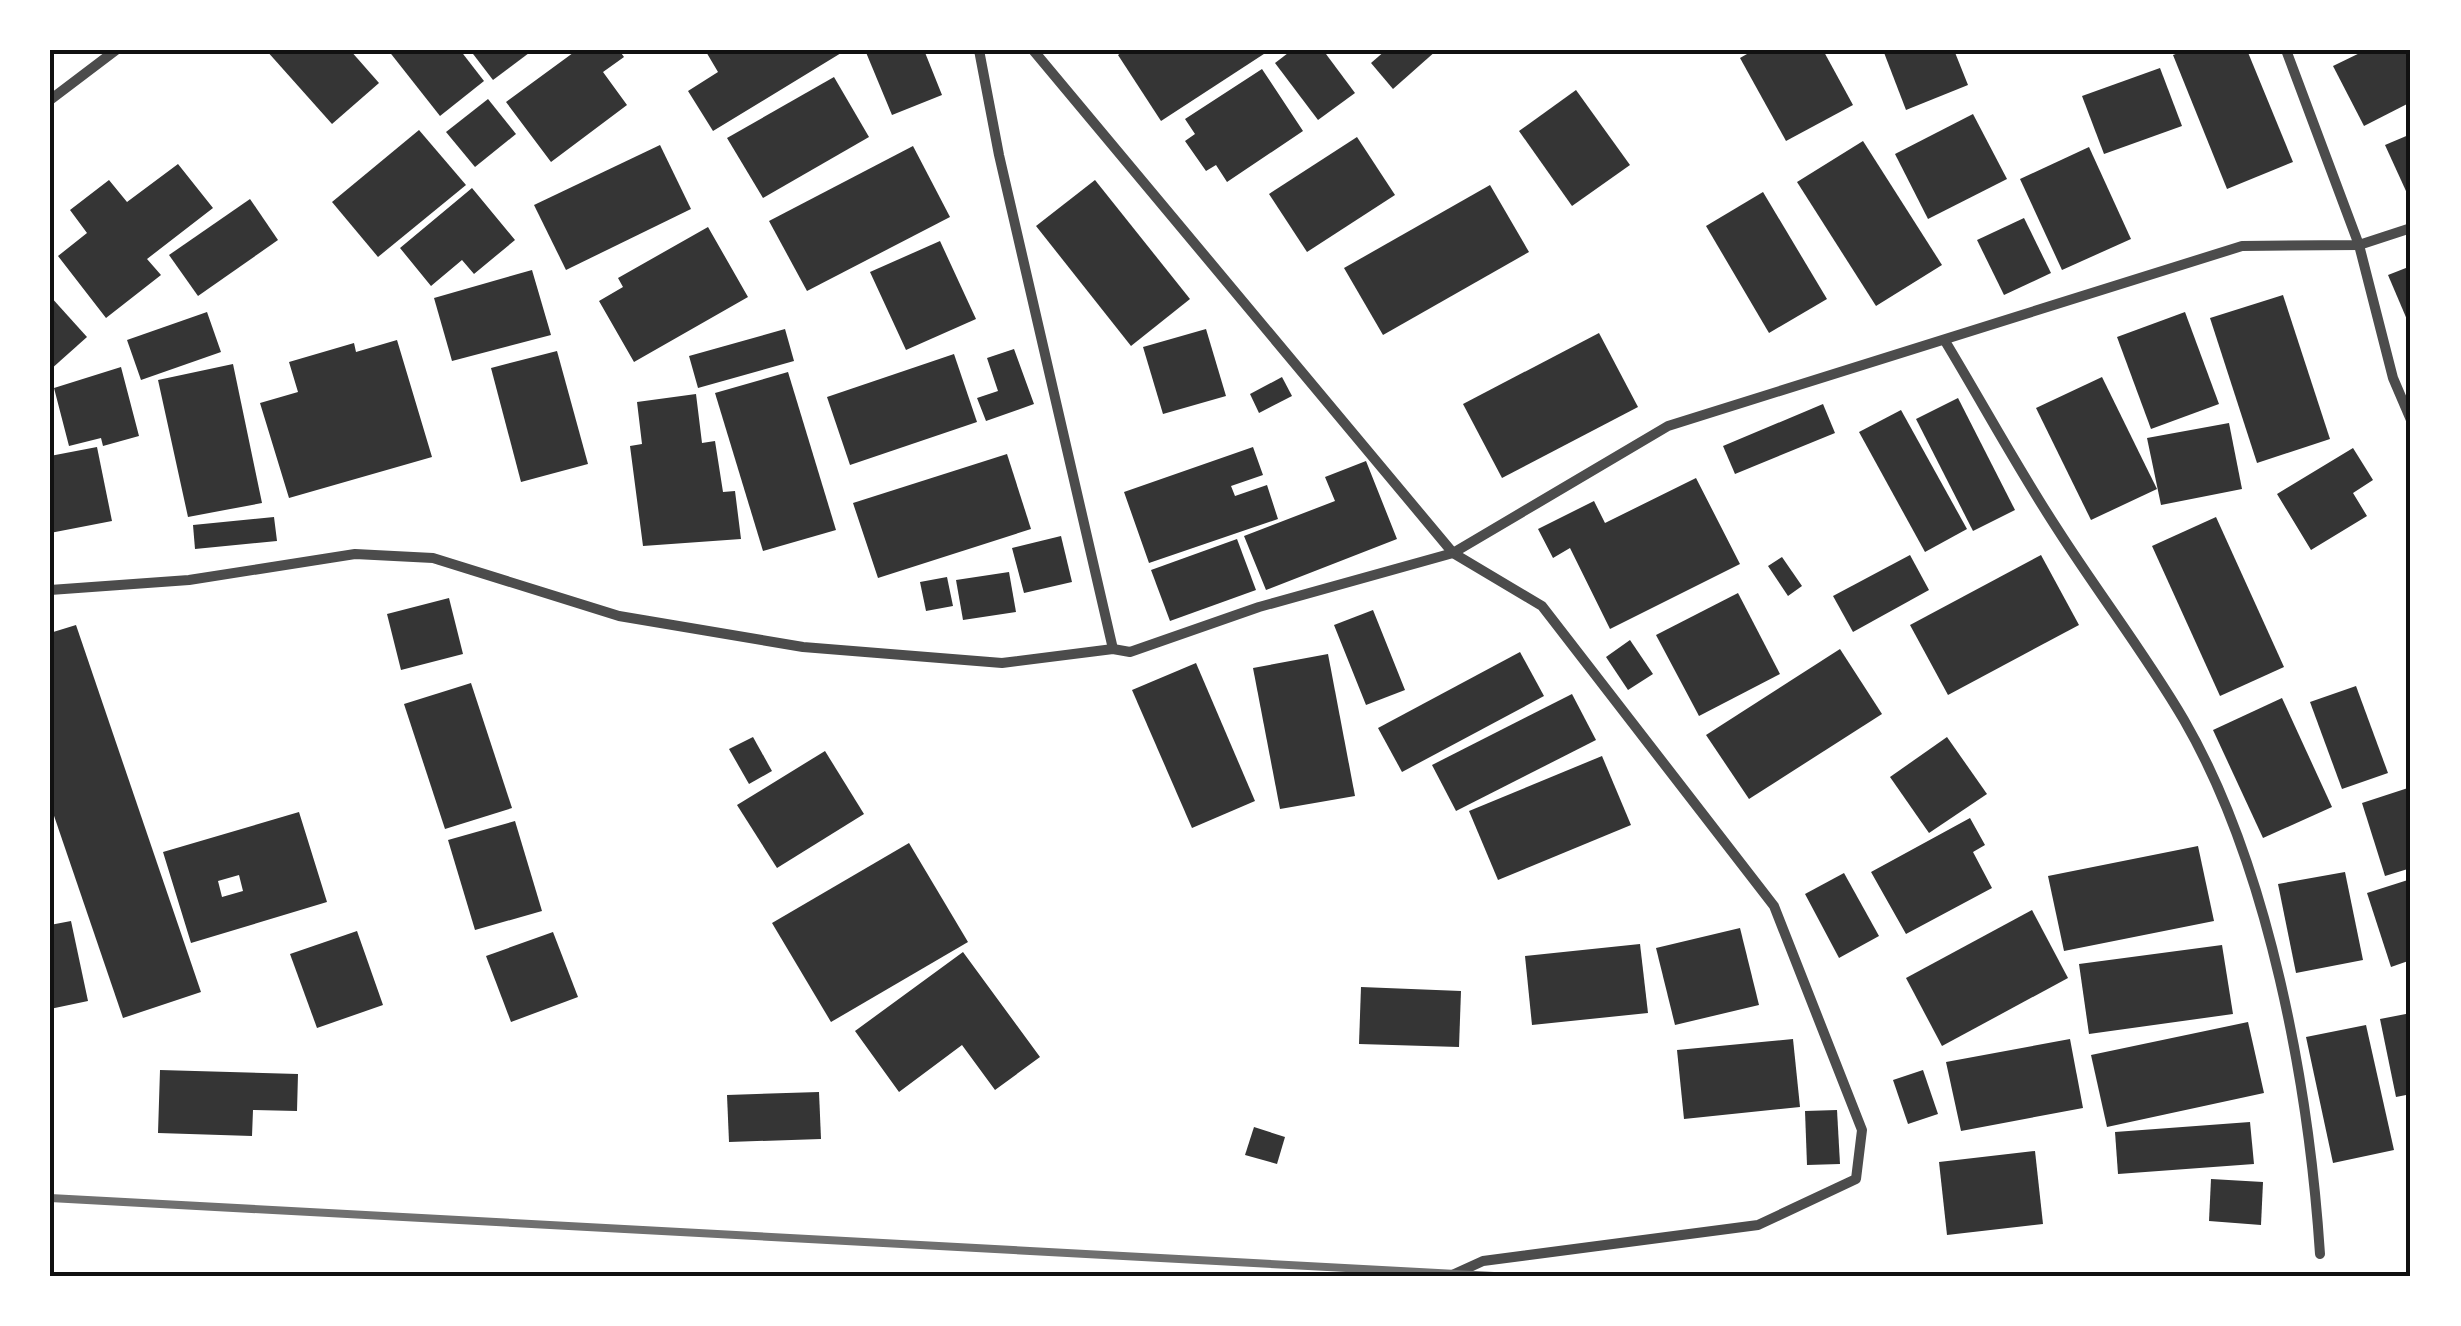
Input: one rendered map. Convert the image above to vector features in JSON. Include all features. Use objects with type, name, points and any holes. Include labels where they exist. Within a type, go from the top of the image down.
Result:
[{"type":"street","points":[[50,100],[116,50]]},
{"type":"street","points":[[979,50],[1113,649]]},
{"type":"street","points":[[1034,50],[1453,552],[1542,606],[1774,906],[1862,1130],[1856,1179],[1758,1225],[1483,1261],[1450,1276]]},
{"type":"street","points":[[2286,50],[2359,245],[2394,378],[2411,420]]},
{"type":"street","points":[[50,590],[190,580],[355,554],[433,558],[619,616],[803,647],[1002,664],[1113,649],[1130,652],[1259,607],[1453,552],[1668,426],[2242,246],[2359,245],[2411,228]]},
{"type":"street","points":[[1945,341],[2055,525],[2185,722],[2248,862],[2310,1149],[2320,1254]]},
{"type":"building","points":[[266,50],[350,50],[379,83],[332,124]]},
{"type":"building","points":[[388,50],[460,50],[484,81],[440,116]]},
{"type":"building","points":[[470,50],[533,50],[493,80]]},
{"type":"building","points":[[577,50],[619,50],[624,57],[603,72],[627,105],[551,162],[506,102]]},
{"type":"building","points":[[705,50],[846,50],[713,131],[688,91],[718,72]]},
{"type":"building","points":[[865,50],[924,50],[942,95],[892,115]]},
{"type":"building","points":[[1125,50],[1270,50],[1161,121],[1118,55]]},
{"type":"building","points":[[1292,50],[1323,50],[1355,93],[1318,120],[1275,63]]},
{"type":"building","points":[[1386,50],[1437,50],[1393,89],[1371,63]]},
{"type":"building","points":[[1754,50],[1823,50],[1853,105],[1786,141],[1740,58]]},
{"type":"building","points":[[1883,50],[1954,50],[1968,85],[1906,110]]},
{"type":"building","points":[[2186,50],[2247,50],[2293,162],[2227,189],[2173,55]]},
{"type":"building","points":[[2366,50],[2411,50],[2411,102],[2364,126],[2333,66]]},
{"type":"building","points":[[2160,68],[2182,126],[2104,154],[2082,96]]},
{"type":"building","points":[[1262,69],[1303,131],[1227,182],[1216,165],[1206,171],[1185,141],[1195,134],[1185,119]]},
{"type":"building","points":[[834,77],[869,137],[763,198],[727,138]]},
{"type":"building","points":[[1576,90],[1630,165],[1572,206],[1519,131]]},
{"type":"building","points":[[488,99],[516,134],[475,167],[446,132]]},
{"type":"building","points":[[1973,114],[2007,179],[1928,219],[1895,154]]},
{"type":"building","points":[[419,130],[466,185],[378,257],[332,202]]},
{"type":"building","points":[[2411,134],[2411,202],[2385,145]]},
{"type":"building","points":[[1357,137],[1395,195],[1307,252],[1269,194]]},
{"type":"building","points":[[1863,141],[1942,265],[1876,306],[1797,182]]},
{"type":"building","points":[[660,145],[691,209],[566,270],[534,205]]},
{"type":"building","points":[[913,146],[950,217],[807,291],[769,221]]},
{"type":"building","points":[[2089,147],[2131,239],[2062,270],[2020,179]]},
{"type":"building","points":[[178,164],[213,208],[147,259],[161,275],[106,318],[58,256],[87,233],[70,210],[109,180],[127,202]]},
{"type":"building","points":[[1095,180],[1190,299],[1131,346],[1036,226]]},
{"type":"building","points":[[1490,185],[1529,252],[1383,335],[1344,268]]},
{"type":"building","points":[[472,188],[515,240],[474,274],[462,260],[431,286],[400,248]]},
{"type":"building","points":[[1763,192],[1827,299],[1769,333],[1706,226]]},
{"type":"building","points":[[250,199],[278,240],[198,296],[169,255]]},
{"type":"building","points":[[2024,218],[2051,273],[2004,295],[1977,240]]},
{"type":"building","points":[[708,227],[748,297],[634,362],[599,301],[623,287],[618,278]]},
{"type":"building","points":[[940,241],[976,319],[906,350],[870,272]]},
{"type":"building","points":[[2411,266],[2411,329],[2388,275]]},
{"type":"building","points":[[532,270],[551,335],[452,361],[434,298]]},
{"type":"building","points":[[2283,295],[2330,439],[2257,463],[2210,318]]},
{"type":"building","points":[[50,296],[87,337],[50,370]]},
{"type":"building","points":[[207,312],[221,352],[141,380],[127,340]]},
{"type":"building","points":[[2185,312],[2219,404],[2151,429],[2117,337]]},
{"type":"building","points":[[785,329],[794,361],[698,388],[689,356]]},
{"type":"building","points":[[1206,329],[1226,396],[1163,414],[1143,347]]},
{"type":"building","points":[[1599,333],[1638,407],[1502,478],[1463,404]]},
{"type":"building","points":[[397,340],[432,457],[289,498],[260,403],[298,392],[289,362],[354,343],[356,352]]},
{"type":"building","points":[[1014,349],[1034,404],[986,421],[977,398],[998,391],[987,358]]},
{"type":"building","points":[[557,351],[588,464],[521,482],[491,368]]},
{"type":"building","points":[[954,354],[977,422],[850,465],[827,397]]},
{"type":"building","points":[[233,364],[262,503],[188,517],[158,380]]},
{"type":"building","points":[[121,367],[139,436],[103,446],[101,438],[69,446],[54,388]]},
{"type":"building","points":[[788,372],[836,530],[763,551],[715,393]]},
{"type":"building","points":[[1282,377],[1292,396],[1259,413],[1250,394]]},
{"type":"building","points":[[2102,377],[2157,489],[2091,520],[2036,408]]},
{"type":"building","points":[[696,394],[702,443],[715,441],[723,492],[735,491],[741,539],[643,546],[630,446],[642,444],[637,402]]},
{"type":"building","points":[[1958,398],[2015,510],[1973,531],[1916,419]]},
{"type":"building","points":[[1823,404],[1835,433],[1735,474],[1723,446]]},
{"type":"building","points":[[1901,410],[1967,529],[1925,552],[1859,432]]},
{"type":"building","points":[[2229,423],[2242,489],[2161,505],[2147,438]]},
{"type":"building","points":[[97,447],[112,521],[50,533],[50,456]]},
{"type":"building","points":[[1253,447],[1263,475],[1231,486],[1235,496],[1267,485],[1278,519],[1149,563],[1124,492]]},
{"type":"building","points":[[2353,448],[2373,480],[2353,493],[2367,516],[2311,550],[2277,494]]},
{"type":"building","points":[[1007,454],[1031,529],[878,578],[853,503]]},
{"type":"building","points":[[1366,461],[1397,539],[1266,590],[1244,536],[1335,501],[1325,477]]},
{"type":"building","points":[[1696,478],[1740,564],[1610,629],[1570,548],[1553,558],[1538,529],[1594,501],[1605,523]]},
{"type":"building","points":[[274,517],[277,541],[195,549],[193,525]]},
{"type":"building","points":[[2216,517],[2284,667],[2220,696],[2152,546]]},
{"type":"building","points":[[1061,536],[1072,582],[1024,593],[1012,548]]},
{"type":"building","points":[[1237,539],[1256,590],[1170,621],[1151,570]]},
{"type":"building","points":[[1910,555],[1929,590],[1853,632],[1833,596]]},
{"type":"building","points":[[2041,555],[2079,625],[1948,695],[1910,625]]},
{"type":"building","points":[[1782,557],[1802,586],[1788,596],[1768,566]]},
{"type":"building","points":[[1009,572],[1016,612],[963,620],[956,580]]},
{"type":"building","points":[[947,577],[953,606],[926,611],[920,582]]},
{"type":"building","points":[[1738,593],[1780,674],[1699,716],[1656,635]]},
{"type":"building","points":[[449,598],[463,654],[401,670],[387,614]]},
{"type":"building","points":[[1373,610],[1405,690],[1366,705],[1334,625]]},
{"type":"building","points":[[76,625],[201,992],[123,1018],[50,804],[50,633]]},
{"type":"building","points":[[1630,640],[1653,674],[1628,690],[1606,657]]},
{"type":"building","points":[[1840,649],[1882,714],[1749,799],[1706,735]]},
{"type":"building","points":[[1520,652],[1544,696],[1402,772],[1378,728]]},
{"type":"building","points":[[1328,654],[1355,796],[1280,809],[1253,668]]},
{"type":"building","points":[[1196,663],[1255,801],[1192,828],[1132,690]]},
{"type":"building","points":[[471,683],[512,808],[445,829],[404,704]]},
{"type":"building","points":[[2356,686],[2388,773],[2342,789],[2310,702]]},
{"type":"building","points":[[1572,694],[1596,740],[1456,811],[1432,765]]},
{"type":"building","points":[[2282,698],[2332,807],[2263,838],[2213,730]]},
{"type":"building","points":[[753,737],[772,771],[749,784],[729,749]]},
{"type":"building","points":[[1947,737],[1987,794],[1929,833],[1890,777]]},
{"type":"building","points":[[825,751],[864,814],[777,868],[737,805]]},
{"type":"building","points":[[1602,756],[1631,825],[1498,880],[1469,811]]},
{"type":"building","points":[[2411,787],[2411,868],[2385,876],[2362,803]]},
{"type":"building","points":[[299,812],[327,902],[191,943],[163,852]],"holes":[[[239,875],[243,891],[222,897],[218,881]]]},
{"type":"building","points":[[1970,818],[1985,845],[1973,852],[1992,888],[1906,934],[1871,872]]},
{"type":"building","points":[[515,821],[542,911],[475,930],[448,840]]},
{"type":"building","points":[[909,843],[968,942],[831,1022],[772,923]]},
{"type":"building","points":[[2198,846],[2214,921],[2064,951],[2048,876]]},
{"type":"building","points":[[2345,872],[2363,960],[2296,973],[2278,884]]},
{"type":"building","points":[[1844,873],[1879,936],[1839,958],[1805,894]]},
{"type":"building","points":[[2411,879],[2411,960],[2391,967],[2367,893]]},
{"type":"building","points":[[2032,910],[2068,978],[1942,1046],[1906,978]]},
{"type":"building","points":[[71,921],[88,1001],[50,1009],[50,925]]},
{"type":"building","points":[[1740,928],[1759,1005],[1675,1025],[1656,948]]},
{"type":"building","points":[[357,931],[383,1005],[317,1028],[290,954]]},
{"type":"building","points":[[553,932],[578,997],[511,1022],[486,956]]},
{"type":"building","points":[[1640,944],[1648,1013],[1532,1025],[1525,956]]},
{"type":"building","points":[[2222,945],[2233,1014],[2089,1034],[2079,964]]},
{"type":"building","points":[[963,952],[1040,1057],[995,1090],[962,1045],[899,1092],[855,1031]]},
{"type":"building","points":[[1361,987],[1461,991],[1459,1047],[1359,1044]]},
{"type":"building","points":[[2411,1013],[2411,1094],[2396,1097],[2380,1019]]},
{"type":"building","points":[[2248,1022],[2264,1093],[2107,1127],[2091,1055]]},
{"type":"building","points":[[2366,1025],[2394,1150],[2333,1163],[2306,1037]]},
{"type":"building","points":[[1793,1039],[1800,1107],[1684,1119],[1677,1050]]},
{"type":"building","points":[[2070,1039],[2083,1108],[1961,1131],[1946,1062]]},
{"type":"building","points":[[160,1070],[298,1074],[297,1111],[253,1110],[252,1136],[158,1133]]},
{"type":"building","points":[[1923,1070],[1938,1114],[1908,1124],[1893,1080]]},
{"type":"building","points":[[819,1092],[821,1139],[729,1142],[727,1095]]},
{"type":"building","points":[[1837,1110],[1840,1164],[1807,1165],[1805,1111]]},
{"type":"building","points":[[2250,1122],[2254,1164],[2118,1174],[2115,1132]]},
{"type":"building","points":[[1254,1127],[1285,1137],[1277,1164],[1245,1155]]},
{"type":"building","points":[[2035,1151],[2043,1224],[1947,1235],[1939,1162]]},
{"type":"building","points":[[2211,1179],[2263,1182],[2261,1225],[2209,1221]]},
{"type":"railway","points":[[50,1198],[1494,1276]]}]
